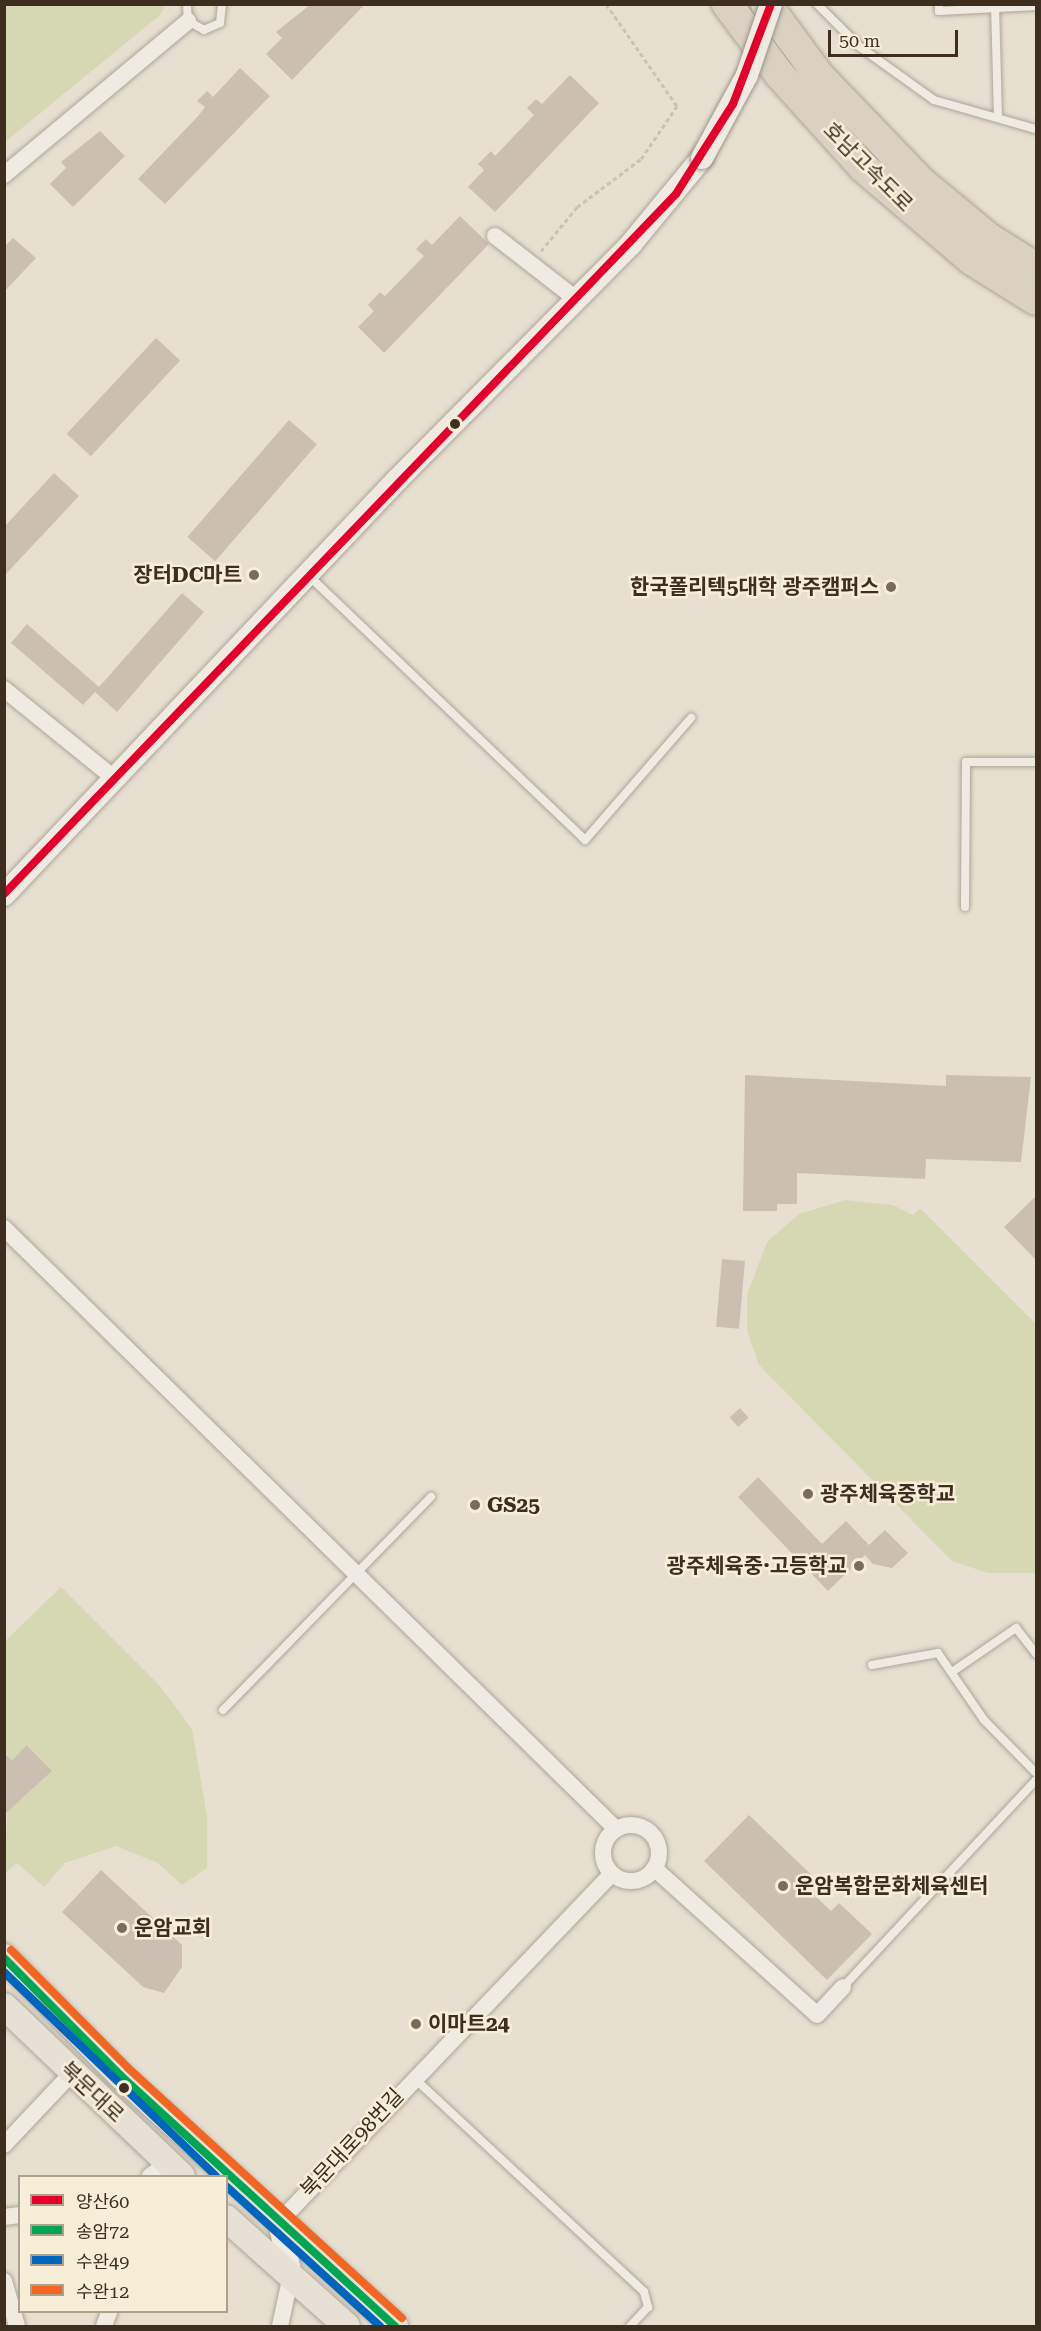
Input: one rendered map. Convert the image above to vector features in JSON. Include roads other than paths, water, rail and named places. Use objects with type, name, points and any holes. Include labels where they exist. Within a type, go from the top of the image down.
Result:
[{"type":"highway","name":"호남고속도로","points":[[727,4],[780,75],[863,167],[972,260],[1036,300]]},
{"type":"highway","name":"호남고속도로","points":[[766,4],[819,76],[876,135],[981,232],[1036,268]]},
{"type":"highway","points":[[876,135],[1036,247]]},
{"type":"main road","points":[[4,895],[308,575],[654,219],[702,158],[747,75],[771,4]]},
{"type":"main road","name":"북문대로","points":[[4,1957],[121,2076],[395,2326]]},
{"type":"main road","name":"북문대로","points":[[4,2006],[166,2172]]},
{"type":"main road","points":[[228,2220],[347,2326]]},
{"type":"main road","points":[[279,2222],[291,2275]]},
{"type":"street","points":[[4,175],[187,13]]},
{"type":"street","points":[[495,236],[532,262],[575,298]]},
{"type":"street","points":[[4,689],[115,778]]},
{"type":"street","points":[[4,1228],[616,1829]]},
{"type":"street","points":[[635,1825],[652,1835],[659,1853],[654,1868],[635,1881],[611,1874],[602,1853],[616,1829],[635,1825]]},
{"type":"street","points":[[654,1868],[818,2015],[843,1987]]},
{"type":"street","name":"북문대로98번길","points":[[279,2222],[414,2077],[611,1874]]},
{"type":"street","points":[[4,2145],[71,2074]]},
{"type":"street","points":[[280,2326],[291,2275]]},
{"type":"street","points":[[4,2281],[17,2326]]},
{"type":"lane","points":[[187,13],[210,29],[222,17],[222,4]]},
{"type":"lane","points":[[817,4],[860,47],[934,100],[1036,129]]},
{"type":"lane","points":[[939,4],[939,11],[996,6],[1036,6]]},
{"type":"lane","points":[[996,6],[998,117]]},
{"type":"lane","points":[[308,575],[585,840],[691,718]]},
{"type":"lane","points":[[965,907],[966,762],[1036,762]]},
{"type":"lane","points":[[223,1710],[431,1497]]},
{"type":"lane","points":[[952,1672],[1016,1628],[1036,1654]]},
{"type":"lane","points":[[872,1665],[939,1653],[984,1720],[1036,1773]]},
{"type":"lane","points":[[843,1987],[1036,1780]]},
{"type":"lane","points":[[414,2077],[644,2292],[648,2307],[630,2326]]},
{"type":"place","name":"장터DC마트","points":[[254,575]]},
{"type":"place","name":"한국폴리텍5대학 광주캠퍼스","points":[[891,587]]},
{"type":"place","name":"광주체육중학교","points":[[808,1494]]},
{"type":"place","name":"GS25","points":[[475,1505]]},
{"type":"place","name":"광주체육중·고등학교","points":[[859,1566]]},
{"type":"place","name":"운암복합문화체육센터","points":[[783,1886]]},
{"type":"place","name":"운암교회","points":[[122,1928]]},
{"type":"place","name":"이마트24","points":[[416,2024]]}]
